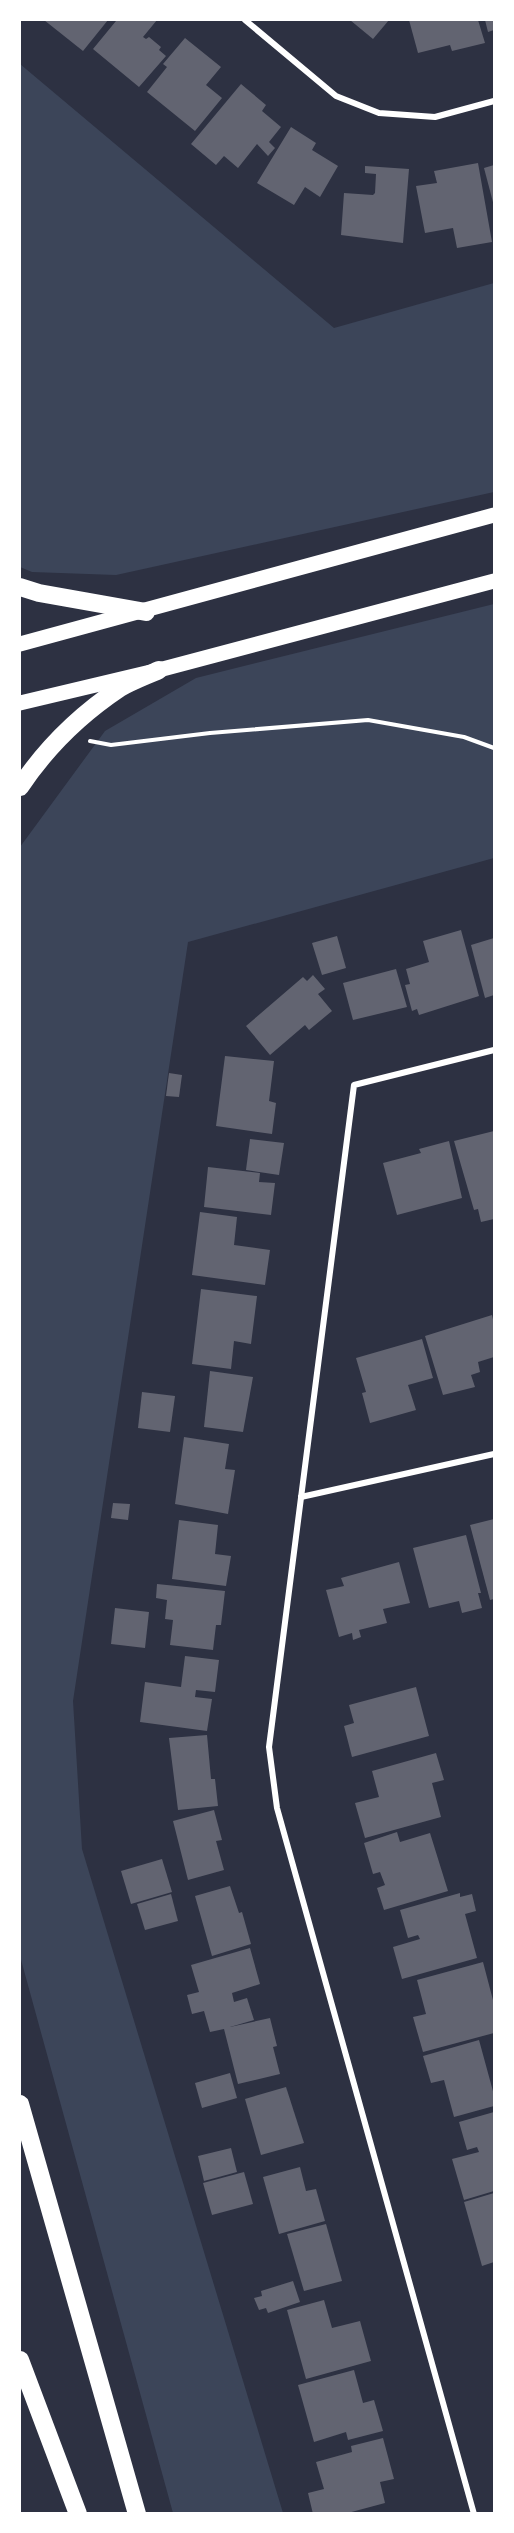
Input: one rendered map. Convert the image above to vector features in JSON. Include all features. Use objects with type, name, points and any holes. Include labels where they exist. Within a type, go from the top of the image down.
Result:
[{"type":"highway","points":[[20,587],[39,593],[146,612]]},
{"type":"highway","points":[[20,787],[50,747],[91,710],[122,687],[159,670]]},
{"type":"highway","points":[[20,2104],[137,2514]]},
{"type":"highway","points":[[20,2360],[78,2514]]},
{"type":"main road","points":[[20,644],[146,612],[495,515]]},
{"type":"main road","points":[[20,703],[159,670],[495,581]]},
{"type":"street","points":[[244,20],[336,96],[379,112],[435,117],[495,101]]},
{"type":"street","points":[[474,2514],[277,1808],[269,1747],[354,1085],[495,1050]]},
{"type":"street","points":[[301,1497],[495,1454]]},
{"type":"path","points":[[64,735],[111,745],[210,733],[368,720],[464,737],[495,748]]},
{"type":"shaded area","points":[[20,64],[334,328],[494,283],[494,492],[116,575],[32,572],[20,567]]},
{"type":"shaded area","points":[[494,604],[494,858],[188,942],[73,1701],[82,1849],[283,2513],[173,2513],[20,1956],[20,847],[105,731],[196,678]]},
{"type":"building","points":[[44,20],[108,20],[83,51]]},
{"type":"building","points":[[114,20],[157,20],[143,37],[146,39],[149,37],[161,47],[159,50],[166,56],[139,87],[93,49],[116,21]]},
{"type":"building","points":[[350,20],[389,20],[373,39]]},
{"type":"building","points":[[409,20],[478,20],[485,43],[452,51],[450,45],[418,53]]},
{"type":"building","points":[[485,20],[494,20],[494,30],[488,32]]},
{"type":"building","points":[[185,38],[221,67],[206,85],[222,98],[195,131],[147,92],[167,67],[163,64]]},
{"type":"building","points":[[241,84],[266,105],[262,111],[281,127],[269,142],[275,148],[268,156],[257,144],[238,168],[224,156],[216,165],[191,144]]},
{"type":"building","points":[[291,127],[316,143],[312,150],[338,166],[320,197],[305,187],[294,205],[257,183]]},
{"type":"building","points":[[478,163],[492,242],[457,248],[453,228],[425,233],[416,186],[437,183],[434,171]]},
{"type":"building","points":[[494,165],[494,206],[484,168]]},
{"type":"building","points":[[365,166],[409,169],[403,243],[341,235],[344,193],[373,195],[375,193],[376,174],[365,173]]},
{"type":"building","points":[[461,930],[479,996],[419,1015],[417,1009],[412,1011],[405,985],[410,984],[406,969],[429,962],[423,941]]},
{"type":"building","points":[[337,936],[346,968],[322,975],[312,943]]},
{"type":"building","points":[[494,938],[494,995],[485,998],[471,945]]},
{"type":"building","points":[[396,969],[407,1007],[353,1020],[343,983]]},
{"type":"building","points":[[313,975],[325,989],[318,994],[332,1011],[309,1030],[305,1025],[270,1055],[246,1026],[303,977],[307,981]]},
{"type":"building","points":[[225,1056],[274,1061],[269,1101],[276,1103],[272,1134],[216,1126]]},
{"type":"building","points":[[169,1073],[182,1075],[179,1097],[166,1096]]},
{"type":"building","points":[[494,1131],[494,1219],[481,1222],[478,1209],[474,1210],[454,1141]]},
{"type":"building","points":[[250,1139],[284,1143],[279,1175],[246,1170]]},
{"type":"building","points":[[449,1141],[462,1198],[397,1215],[383,1163],[421,1153],[419,1149]]},
{"type":"building","points":[[208,1167],[260,1173],[259,1182],[275,1183],[271,1215],[204,1207]]},
{"type":"building","points":[[200,1212],[237,1217],[234,1245],[270,1250],[265,1285],[192,1275]]},
{"type":"building","points":[[201,1289],[257,1296],[251,1344],[234,1341],[231,1369],[192,1364]]},
{"type":"building","points":[[492,1315],[494,1357],[478,1362],[480,1372],[471,1375],[475,1387],[443,1395],[425,1336]]},
{"type":"building","points":[[422,1339],[433,1378],[408,1385],[416,1410],[370,1423],[362,1393],[366,1392],[356,1358]]},
{"type":"building","points":[[210,1371],[253,1377],[243,1432],[204,1427]]},
{"type":"building","points":[[142,1392],[175,1396],[170,1432],[138,1428]]},
{"type":"building","points":[[184,1437],[229,1444],[225,1469],[235,1470],[228,1514],[175,1504]]},
{"type":"building","points":[[113,1503],[130,1504],[128,1520],[111,1518]]},
{"type":"building","points":[[494,1519],[494,1599],[490,1600],[470,1525]]},
{"type":"building","points":[[179,1520],[218,1525],[215,1554],[231,1556],[226,1586],[172,1579]]},
{"type":"building","points":[[466,1535],[481,1593],[478,1593],[482,1608],[462,1613],[459,1601],[429,1608],[413,1548]]},
{"type":"building","points":[[399,1562],[410,1603],[383,1609],[387,1623],[359,1630],[361,1637],[353,1640],[352,1633],[339,1637],[326,1590],[344,1586],[341,1578]]},
{"type":"building","points":[[157,1584],[225,1591],[221,1625],[216,1625],[213,1650],[170,1645],[173,1620],[165,1619],[167,1600],[156,1598]]},
{"type":"building","points":[[115,1608],[149,1612],[145,1648],[111,1644]]},
{"type":"building","points":[[185,1656],[219,1660],[215,1692],[196,1690],[195,1697],[212,1699],[207,1731],[140,1722],[145,1682],[181,1687]]},
{"type":"building","points":[[416,1687],[429,1736],[352,1757],[344,1726],[354,1723],[349,1705]]},
{"type":"building","points":[[207,1735],[211,1779],[215,1779],[218,1806],[178,1810],[169,1738]]},
{"type":"building","points":[[436,1753],[444,1780],[432,1783],[441,1817],[365,1838],[355,1803],[379,1797],[372,1771]]},
{"type":"building","points":[[214,1810],[222,1840],[216,1841],[224,1870],[188,1880],[173,1821]]},
{"type":"building","points":[[397,1832],[400,1842],[430,1833],[448,1891],[384,1910],[377,1888],[385,1885],[380,1872],[373,1874],[364,1843]]},
{"type":"building","points":[[162,1859],[172,1892],[131,1904],[121,1871]]},
{"type":"building","points":[[230,1886],[239,1913],[242,1912],[251,1944],[212,1956],[195,1896]]},
{"type":"building","points":[[460,1893],[460,1897],[472,1894],[476,1911],[465,1914],[477,1958],[402,1979],[393,1947],[420,1939],[418,1935],[408,1938],[400,1910]]},
{"type":"building","points":[[171,1894],[178,1921],[145,1930],[137,1904]]},
{"type":"building","points":[[250,1948],[260,1984],[232,1993],[234,2002],[247,1998],[254,2020],[230,2027],[270,2018],[277,2046],[273,2047],[280,2074],[238,2084],[224,2029],[210,2032],[204,2011],[192,2014],[187,1995],[199,1992],[191,1965]]},
{"type":"building","points":[[483,1962],[494,2004],[494,2033],[423,2052],[413,2017],[426,2014],[417,1980]]},
{"type":"building","points":[[479,2040],[494,2095],[494,2106],[454,2117],[444,2080],[431,2083],[423,2056]]},
{"type":"building","points":[[230,2073],[237,2098],[202,2108],[195,2083]]},
{"type":"building","points":[[286,2087],[304,2143],[261,2155],[245,2099]]},
{"type":"building","points":[[494,2112],[494,2191],[464,2200],[452,2159],[479,2152],[477,2147],[467,2150],[459,2122]]},
{"type":"building","points":[[231,2148],[237,2172],[204,2181],[198,2156]]},
{"type":"building","points":[[300,2167],[306,2191],[316,2189],[325,2221],[279,2234],[263,2177]]},
{"type":"building","points":[[244,2172],[253,2204],[212,2215],[203,2183]]},
{"type":"building","points":[[494,2193],[494,2262],[482,2266],[464,2202]]},
{"type":"building","points":[[326,2224],[342,2281],[304,2291],[287,2234]]},
{"type":"building","points":[[293,2281],[300,2302],[268,2313],[266,2308],[259,2310],[254,2298],[262,2296],[261,2291]]},
{"type":"building","points":[[324,2300],[332,2328],[360,2321],[371,2361],[306,2379],[287,2310]]},
{"type":"building","points":[[354,2370],[363,2403],[374,2400],[383,2431],[348,2440],[346,2432],[314,2442],[298,2385]]},
{"type":"building","points":[[383,2438],[394,2479],[380,2482],[385,2503],[344,2514],[313,2514],[308,2493],[324,2489],[316,2462],[352,2452],[351,2446]]}]
